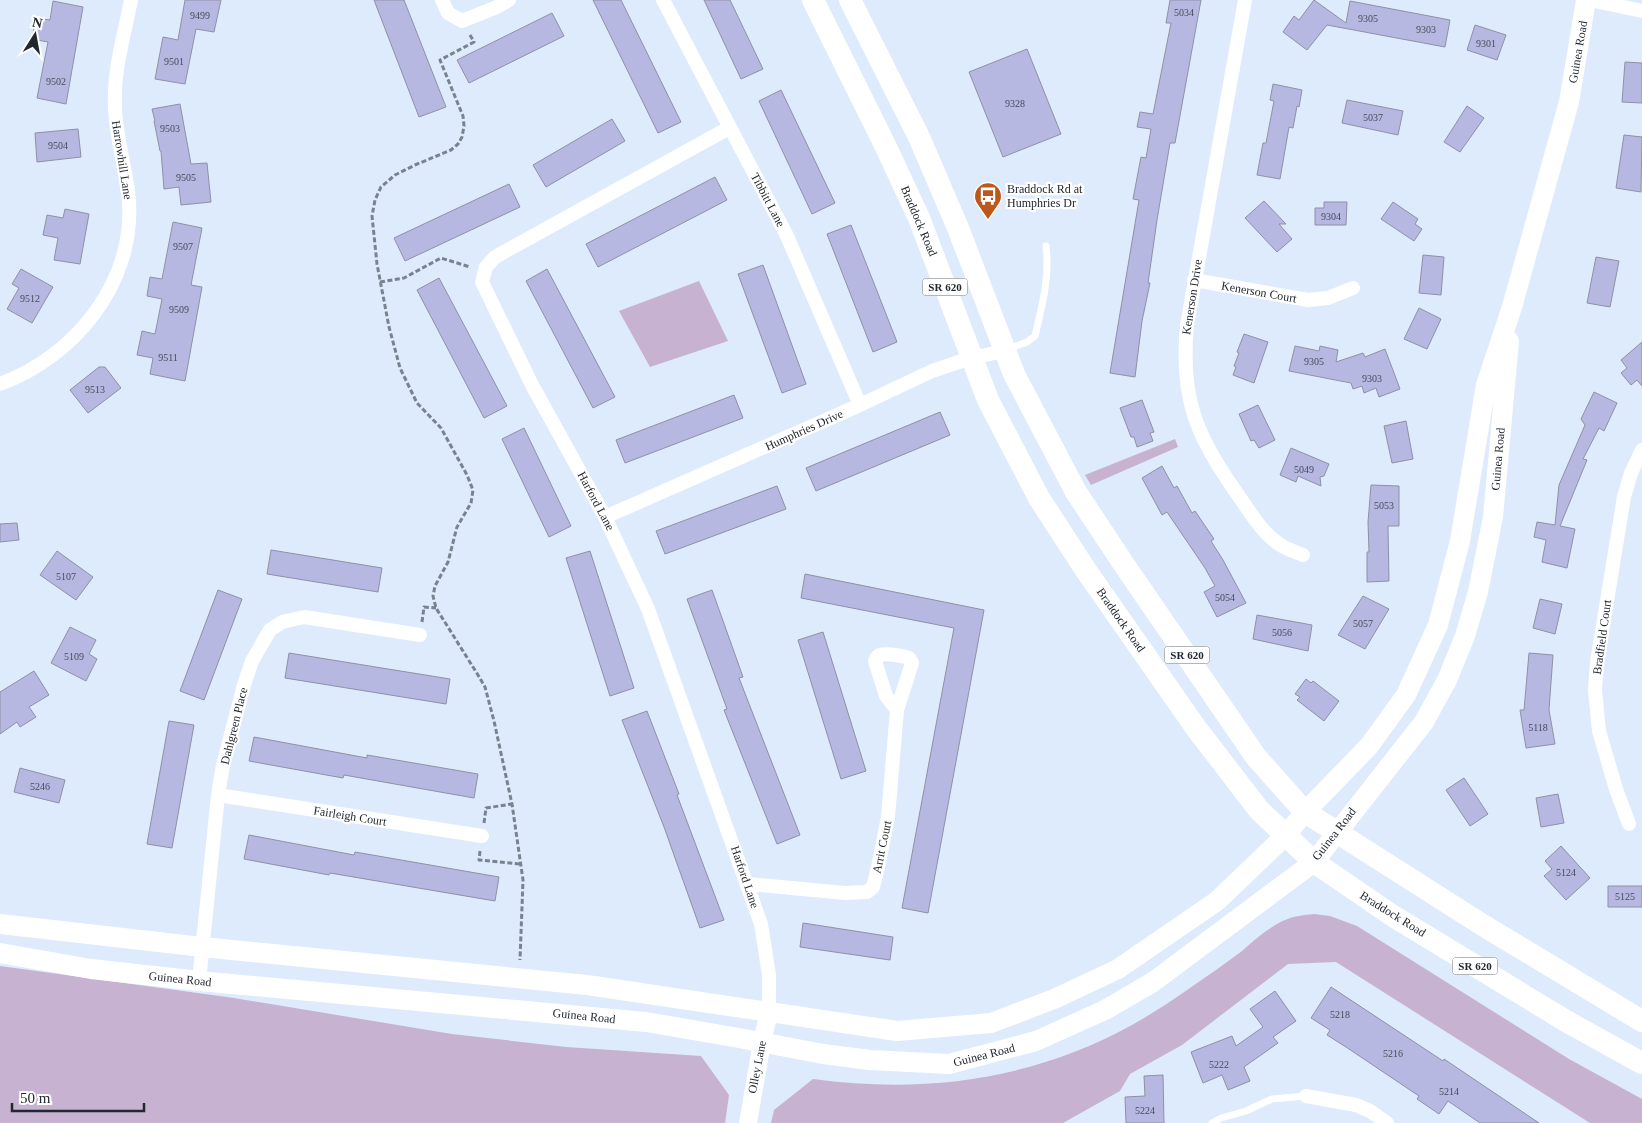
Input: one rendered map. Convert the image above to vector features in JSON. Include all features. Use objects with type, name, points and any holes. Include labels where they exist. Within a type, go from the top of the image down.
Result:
[{"type":"main road","name":"Braddock Road","points":[[813,0],[919,218],[988,400],[1039,498],[1080,561],[1196,728],[1259,810],[1314,862],[1393,916],[1566,1021],[1642,1063]]},
{"type":"main road","name":"SR 620","points":[[850,0],[919,137],[958,228],[1014,374],[1076,492],[1256,757],[1305,812],[1481,924],[1642,1021]]},
{"type":"main road","name":"Guinea Road","points":[[0,924],[202,947],[587,985],[897,1031],[991,1023],[1054,999],[1118,969],[1216,901],[1285,836],[1305,812],[1368,746],[1406,695],[1438,625],[1460,541],[1486,385],[1512,307],[1569,102],[1588,0]]},
{"type":"main road","name":"Guinea Road","points":[[0,953],[90,969],[199,981],[637,1022],[823,1054],[870,1060],[949,1064],[1036,1041],[1105,1010],[1153,982],[1314,862],[1424,722],[1447,680],[1465,636],[1478,592],[1493,517],[1512,307]]},
{"type":"street","name":"Harrowhill Lane","points":[[0,384],[34,369],[52,357],[82,329],[101,304],[122,258],[129,221],[129,202],[116,125],[115,97],[116,76],[131,0]]},
{"type":"street","points":[[442,0],[448,13],[462,21],[509,0]]},
{"type":"street","name":"Tibbitt Lane","points":[[663,0],[787,236],[860,405]]},
{"type":"street","name":"Kenerson Drive","points":[[1246,0],[1194,280],[1187,325],[1185,368],[1190,402],[1199,432],[1217,465],[1267,535],[1283,546],[1303,555]]},
{"type":"street","points":[[1588,0],[1642,12]]},
{"type":"street","points":[[485,271],[495,256],[729,128]]},
{"type":"street","name":"Harford Lane","points":[[485,271],[482,282],[532,385],[605,517],[648,609],[761,924],[769,975],[769,1012]]},
{"type":"street","name":"Kenerson Court","points":[[1194,280],[1308,300],[1328,298],[1353,288]]},
{"type":"street","name":"Humphries Drive","points":[[605,517],[860,405],[932,371],[971,358],[1004,351]]},
{"type":"street","name":"Bradfield Court","points":[[1629,824],[1616,789],[1599,731],[1595,690],[1597,662],[1624,497],[1631,473],[1642,450]]},
{"type":"street","name":"Dahlgreen Place","points":[[199,981],[218,795],[223,765],[252,661],[270,630],[282,622],[304,617],[420,635]]},
{"type":"street","name":"Arrit Court","points":[[748,884],[845,893],[867,892],[872,887],[888,817],[897,710]]},
{"type":"street","name":"Fairleigh Court","points":[[218,795],[482,836]]},
{"type":"street","name":"Olley Lane","points":[[748,1123],[769,1012]]},
{"type":"street","points":[[1306,1096],[1356,1105],[1370,1111],[1387,1123]]},
{"type":"lane","points":[[1004,351],[1035,336],[1043,304],[1048,263],[1046,246]]},
{"type":"lane","points":[[1212,1123],[1272,1099],[1306,1096]]},
{"type":"path","points":[[462,21],[474,42],[440,60],[462,116],[464,126],[462,137],[458,144],[450,150],[415,165],[395,176],[381,187],[375,200],[372,216],[380,282],[400,368],[417,403],[441,428],[467,475],[473,490],[471,503],[457,526],[448,562],[435,586],[433,596],[436,608],[485,688],[494,721],[512,804],[523,880],[518,978]]},
{"type":"path","points":[[380,282],[404,278],[441,258],[485,271]]},
{"type":"path","points":[[420,635],[424,607],[436,608]]},
{"type":"path","points":[[512,804],[486,808],[478,860],[521,864]]},
{"type":"shaded area","points":[[699,281],[728,341],[650,367],[619,311]]},
{"type":"shaded area","points":[[1175,439],[1178,447],[1091,485],[1085,475]]},
{"type":"shaded area","points":[[1303,915],[1330,916],[1357,926],[1569,1059],[1642,1099],[1642,1123],[1590,1123],[1336,962],[1288,964],[1182,1045],[1130,1074],[1120,1091],[1063,1123],[771,1123],[774,1110],[813,1079],[896,1085],[937,1083],[1017,1070],[1056,1059],[1094,1044],[1147,1016],[1223,965],[1279,923]]},
{"type":"shaded area","points":[[0,966],[234,998],[452,1034],[566,1047],[701,1056],[729,1095],[725,1123],[0,1123]]},
{"type":"building","points":[[185,0],[221,0],[214,32],[196,29],[185,84],[155,79],[163,37],[178,40]]},
{"type":"building","points":[[374,0],[404,0],[446,107],[419,117]]},
{"type":"building","points":[[593,0],[621,0],[681,122],[658,133]]},
{"type":"building","points":[[704,0],[730,0],[763,69],[741,79]]},
{"type":"building","points":[[1170,0],[1201,0],[1175,143],[1170,143],[1135,377],[1110,373],[1139,200],[1133,199],[1141,157],[1146,158],[1151,129],[1137,127],[1140,112],[1153,114],[1171,23],[1166,23]]},
{"type":"building","points":[[1314,0],[1346,23],[1350,1],[1450,20],[1445,47],[1327,25],[1307,50],[1283,32],[1294,16],[1299,20]]},
{"type":"building","points":[[53,1],[83,7],[66,104],[37,98],[48,42],[32,39],[36,18],[50,20]]},
{"type":"building","points":[[552,13],[564,36],[469,83],[457,60]]},
{"type":"building","points":[[1475,25],[1506,35],[1497,60],[1467,50]]},
{"type":"building","points":[[1027,49],[1061,134],[1003,157],[969,72]]},
{"type":"building","points":[[1625,62],[1642,63],[1642,103],[1622,102]]},
{"type":"building","points":[[1273,84],[1302,90],[1293,128],[1289,127],[1280,179],[1257,175],[1263,143],[1266,143],[1274,101],[1270,100]]},
{"type":"building","points":[[781,90],[835,203],[812,214],[759,101]]},
{"type":"building","points":[[1347,100],[1403,111],[1398,135],[1342,123]]},
{"type":"building","points":[[180,104],[191,164],[207,163],[211,202],[181,205],[179,187],[164,189],[161,151],[152,109]]},
{"type":"building","points":[[1467,106],[1484,118],[1460,152],[1444,142]]},
{"type":"building","points":[[612,119],[625,141],[546,187],[533,165]]},
{"type":"building","points":[[78,129],[81,157],[37,162],[35,133]]},
{"type":"building","points":[[1624,135],[1642,137],[1641,192],[1616,188]]},
{"type":"building","points":[[715,177],[727,200],[598,267],[586,244]]},
{"type":"building","points":[[509,184],[520,207],[405,261],[394,238]]},
{"type":"building","points":[[1264,201],[1286,224],[1279,224],[1292,239],[1277,252],[1245,218]]},
{"type":"building","points":[[1324,202],[1347,202],[1346,225],[1315,225],[1315,208],[1324,208]]},
{"type":"building","points":[[1393,202],[1418,219],[1415,224],[1422,229],[1414,241],[1381,219]]},
{"type":"building","points":[[65,209],[89,214],[80,264],[54,260],[58,238],[43,235],[47,215],[63,218]]},
{"type":"building","points":[[173,222],[202,228],[191,285],[202,287],[185,381],[150,374],[153,358],[137,355],[142,331],[155,334],[162,299],[147,296],[150,277],[162,279]]},
{"type":"building","points":[[851,225],[897,342],[873,352],[827,234]]},
{"type":"building","points":[[1423,255],[1444,257],[1441,295],[1419,293]]},
{"type":"building","points":[[1596,257],[1619,261],[1610,307],[1587,303]]},
{"type":"building","points":[[763,265],[806,384],[782,393],[738,274]]},
{"type":"building","points":[[21,269],[53,287],[32,323],[7,309],[19,288],[12,284]]},
{"type":"building","points":[[547,269],[615,397],[593,408],[526,281]]},
{"type":"building","points":[[439,278],[507,406],[484,418],[417,290]]},
{"type":"building","points":[[1419,308],[1441,319],[1427,349],[1404,339]]},
{"type":"building","points":[[1244,334],[1268,342],[1254,383],[1233,375],[1239,353],[1237,352]]},
{"type":"building","points":[[1642,342],[1642,386],[1637,380],[1631,385],[1621,373],[1627,368],[1621,360]]},
{"type":"building","points":[[1295,346],[1319,351],[1320,346],[1338,350],[1336,362],[1363,353],[1365,357],[1385,349],[1400,389],[1379,397],[1376,388],[1364,393],[1362,386],[1353,389],[1351,383],[1289,371]]},
{"type":"building","points":[[99,367],[105,367],[121,388],[88,413],[70,390]]},
{"type":"building","points":[[1594,392],[1617,403],[1604,431],[1599,428],[1583,459],[1587,460],[1560,526],[1575,529],[1567,568],[1542,562],[1546,540],[1534,537],[1537,522],[1555,525],[1559,485],[1585,425],[1581,419]]},
{"type":"building","points":[[734,395],[743,418],[625,463],[616,440]]},
{"type":"building","points":[[1142,400],[1154,432],[1150,433],[1153,441],[1137,447],[1134,437],[1131,437],[1120,408]]},
{"type":"building","points":[[1258,405],[1275,440],[1259,448],[1254,440],[1251,441],[1239,414]]},
{"type":"building","points":[[940,412],[950,435],[816,491],[806,468]]},
{"type":"building","points":[[1406,421],[1413,459],[1392,463],[1384,426]]},
{"type":"building","points":[[524,428],[571,526],[549,537],[502,439]]},
{"type":"building","points":[[1291,448],[1329,464],[1324,476],[1320,477],[1321,486],[1298,476],[1296,482],[1280,475]]},
{"type":"building","points":[[1162,466],[1174,488],[1177,486],[1192,513],[1195,511],[1214,539],[1211,541],[1246,603],[1217,617],[1204,592],[1215,586],[1167,512],[1162,515],[1142,478]]},
{"type":"building","points":[[1371,485],[1399,486],[1399,526],[1388,526],[1389,581],[1367,582]]},
{"type":"building","points":[[777,486],[786,509],[665,554],[656,531]]},
{"type":"building","points":[[17,523],[19,540],[0,542],[0,524]]},
{"type":"building","points":[[271,550],[382,568],[378,592],[267,574]]},
{"type":"building","points":[[57,551],[93,577],[76,600],[40,575]]},
{"type":"building","points":[[590,551],[634,688],[610,696],[566,558]]},
{"type":"building","points":[[805,574],[984,610],[928,913],[902,908],[954,628],[801,598]]},
{"type":"building","points":[[218,590],[242,599],[204,700],[180,691]]},
{"type":"building","points":[[712,590],[743,677],[739,678],[800,835],[777,844],[724,710],[727,709],[687,599]]},
{"type":"building","points":[[1363,596],[1389,609],[1365,649],[1338,635]]},
{"type":"building","points":[[1540,599],[1562,604],[1555,634],[1533,628]]},
{"type":"building","points":[[1257,615],[1312,625],[1308,651],[1253,639]]},
{"type":"building","points":[[70,627],[96,640],[89,654],[97,659],[86,681],[51,663]]},
{"type":"building","points":[[823,632],[866,771],[841,779],[798,640]]},
{"type":"building","points":[[289,653],[450,679],[446,704],[285,678]]},
{"type":"building","points":[[1529,653],[1553,655],[1549,710],[1555,744],[1526,748],[1520,710],[1524,710]]},
{"type":"building","points":[[34,671],[49,695],[29,707],[36,717],[20,727],[17,722],[0,734],[0,692]]},
{"type":"building","points":[[1306,679],[1311,683],[1313,681],[1339,701],[1324,721],[1297,700],[1300,697],[1295,694]]},
{"type":"building","points":[[647,711],[724,920],[700,928],[664,827],[622,720]]},
{"type":"building","points":[[169,721],[194,725],[172,848],[147,844]]},
{"type":"building","points":[[254,737],[367,758],[367,755],[478,774],[474,798],[344,775],[343,778],[249,761]]},
{"type":"building","points":[[20,768],[65,780],[59,803],[14,792]]},
{"type":"building","points":[[1464,778],[1488,814],[1470,826],[1446,790]]},
{"type":"building","points":[[1558,794],[1564,823],[1541,827],[1536,798]]},
{"type":"building","points":[[249,835],[354,855],[355,852],[499,877],[495,901],[330,873],[329,875],[244,859]]},
{"type":"building","points":[[1561,846],[1590,878],[1566,900],[1544,876],[1552,869],[1545,861]]},
{"type":"building","points":[[1608,886],[1642,886],[1642,907],[1608,907]]},
{"type":"building","points":[[803,923],[893,937],[890,960],[800,947]]},
{"type":"building","points":[[1331,987],[1443,1061],[1444,1059],[1539,1123],[1480,1123],[1448,1101],[1439,1114],[1417,1099],[1419,1096],[1327,1035],[1330,1030],[1311,1018]]},
{"type":"building","points":[[1275,991],[1296,1021],[1273,1037],[1278,1043],[1244,1067],[1250,1081],[1228,1090],[1222,1075],[1203,1083],[1191,1052],[1232,1036],[1236,1046],[1263,1027],[1250,1009]]},
{"type":"building","points":[[1163,1075],[1164,1123],[1126,1123],[1125,1097],[1145,1096],[1144,1076]]},
{"type":"place","name":"Braddock Rd at Humphries Dr","points":[[988,220]]}]
